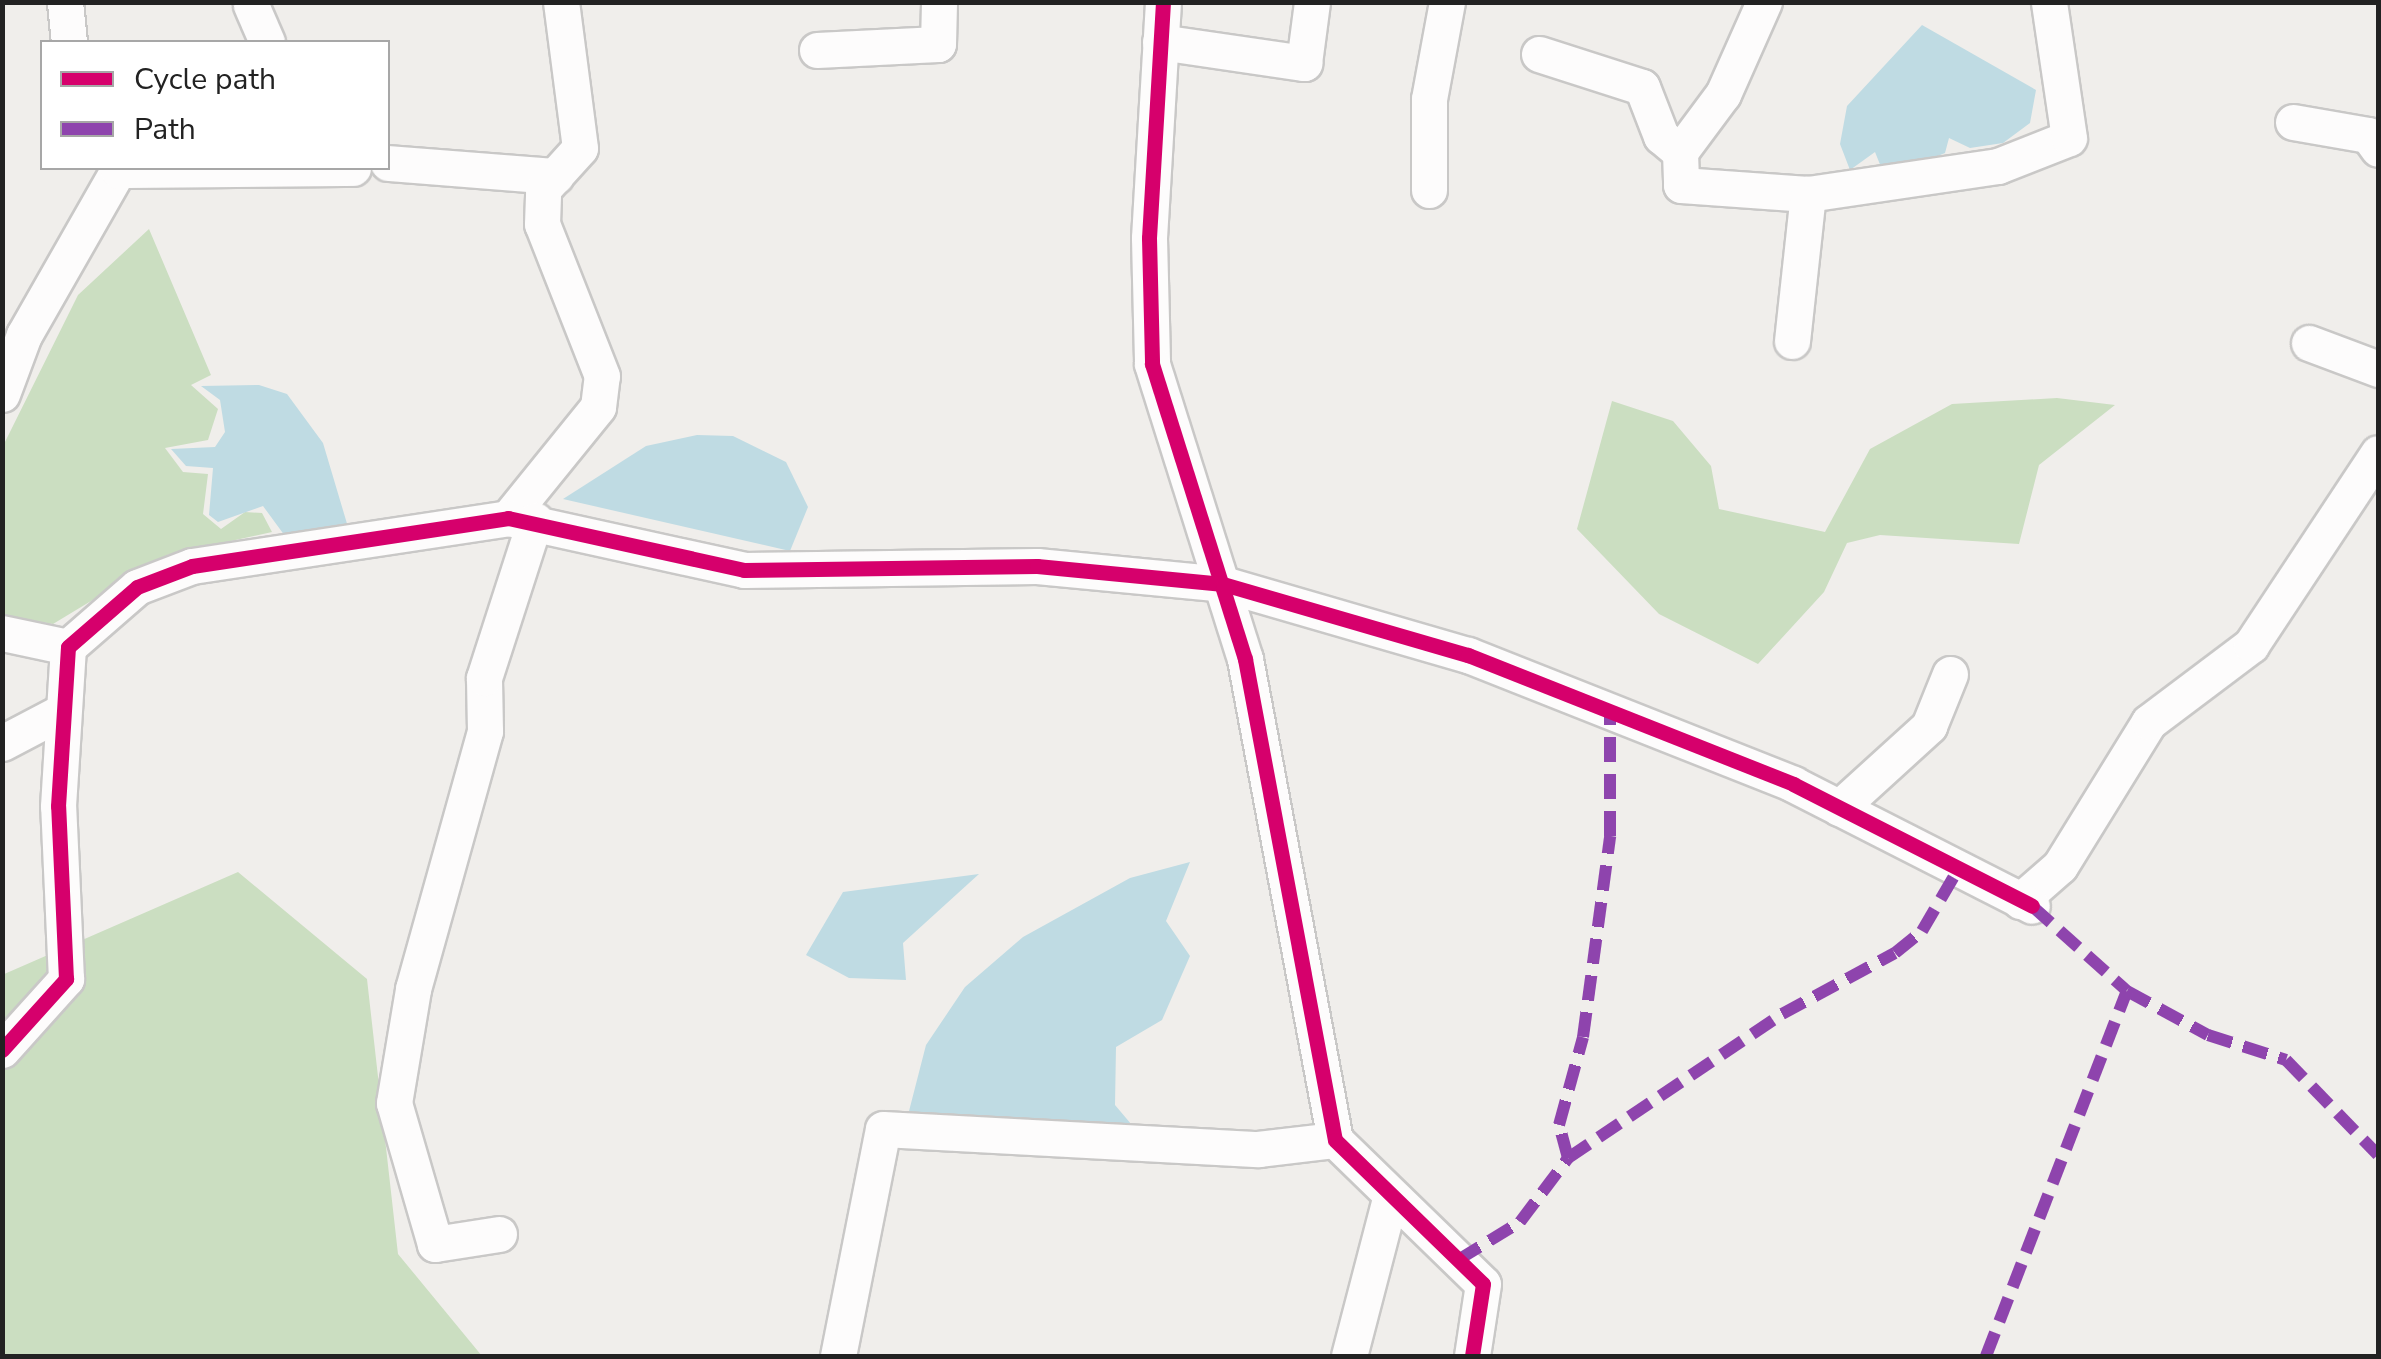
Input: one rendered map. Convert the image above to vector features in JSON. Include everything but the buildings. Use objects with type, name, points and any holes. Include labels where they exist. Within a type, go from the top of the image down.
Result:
[{"type":"street","points":[[65,2],[69,40]]},
{"type":"street","points":[[499,1234],[435,1244],[394,1104],[413,990],[485,731],[484,678],[522,519],[598,407],[602,376],[542,224],[543,189],[580,148],[561,2]]},
{"type":"street","points":[[817,50],[938,44],[939,2]]},
{"type":"street","points":[[1163,2],[1152,364],[1246,659],[1335,1140],[1483,1284],[1472,1356]]},
{"type":"street","points":[[1160,42],[1304,63],[1312,2]]},
{"type":"street","points":[[1429,190],[1429,99],[1447,2]]},
{"type":"street","points":[[1764,2],[1723,94],[1680,152],[1681,186],[1808,194],[1998,166],[2069,138],[2048,2]]},
{"type":"street","points":[[251,5],[266,40]]},
{"type":"street","points":[[1540,54],[1642,87],[1661,136],[1680,152]]},
{"type":"street","points":[[2293,122],[2368,135],[2378,150]]},
{"type":"street","points":[[390,163],[555,176]]},
{"type":"street","points":[[2,394],[24,335],[117,170]]},
{"type":"street","points":[[1792,341],[1808,194]]},
{"type":"street","points":[[2309,344],[2378,369]]},
{"type":"street","points":[[2,1050],[66,979],[59,713],[68,648],[137,587],[192,566],[522,519],[744,570],[1037,566],[1223,584],[1468,654],[1839,808],[2026,904],[2060,866],[2149,722],[2250,645],[2378,453]]},
{"type":"street","points":[[2,633],[68,648]]},
{"type":"street","points":[[1839,808],[1929,726],[1950,674]]},
{"type":"street","points":[[2,743],[59,713]]},
{"type":"street","points":[[838,1356],[883,1129],[1258,1150],[1335,1140]]},
{"type":"street","points":[[1348,1356],[1391,1196]]},
{"type":"green space","points":[[149,229],[211,375],[191,385],[218,409],[208,440],[165,448],[183,472],[208,474],[203,514],[221,529],[245,512],[262,513],[272,532],[167,555],[53,624],[3,615],[2,448],[78,295]]},
{"type":"green space","points":[[2057,398],[2115,405],[2039,465],[2019,544],[1880,535],[1847,543],[1824,592],[1758,664],[1659,614],[1577,529],[1612,401],[1673,421],[1711,466],[1719,509],[1825,532],[1870,449],[1952,404]]},
{"type":"green space","points":[[238,872],[367,979],[398,1254],[482,1356],[3,1356],[2,975]]},
{"type":"water","points":[[1922,25],[2036,90],[2030,123],[2003,143],[1970,148],[1949,138],[1945,153],[1916,165],[1881,167],[1875,152],[1850,170],[1840,144],[1847,106]]},
{"type":"water","points":[[259,385],[287,394],[323,443],[348,527],[285,536],[263,506],[218,522],[209,515],[213,468],[186,466],[171,449],[215,447],[225,432],[220,400],[201,386]]},
{"type":"water","points":[[697,435],[733,436],[786,462],[808,507],[790,551],[563,499],[646,446]]},
{"type":"water","points":[[1190,862],[1166,921],[1190,956],[1162,1020],[1116,1047],[1115,1105],[1137,1131],[908,1115],[926,1045],[965,987],[1023,937],[1130,878]]},
{"type":"water","points":[[979,874],[903,943],[906,980],[849,978],[806,955],[843,892]]},
{"type":"marked path","points":[[1568,1158],[1559,1125],[1583,1037],[1610,836],[1610,712]]},
{"type":"marked path","points":[[1458,1260],[1520,1222],[1568,1158],[1782,1014],[1895,953],[1922,931],[1957,871]]},
{"type":"marked path","points":[[2032,906],[2127,991],[2208,1035],[2286,1060],[2378,1155]]},
{"type":"marked path","points":[[1986,1356],[2127,991]]},
{"type":"cycle path","points":[[1163,2],[1149,238],[1152,364],[1245,659],[1335,1140],[1483,1284],[1472,1356]]},
{"type":"cycle path","points":[[2,1050],[66,979],[58,806],[68,647],[137,587],[192,566],[508,518],[744,570],[1037,566],[1223,584],[1468,655],[1793,784],[2032,906]]}]
